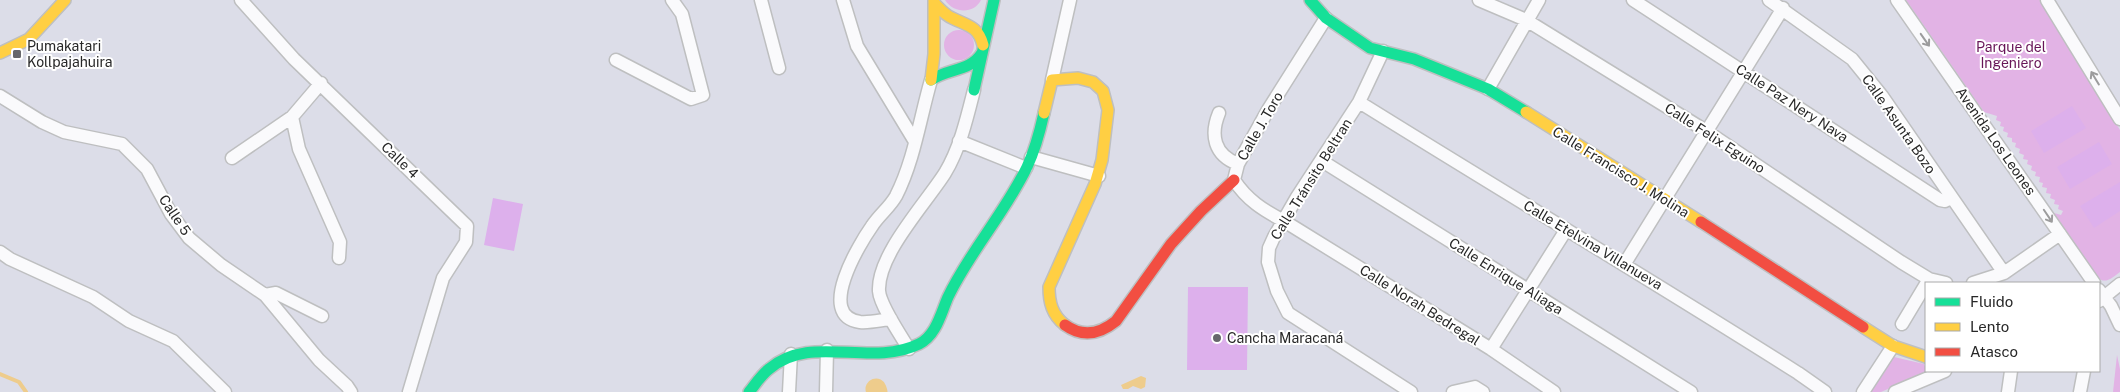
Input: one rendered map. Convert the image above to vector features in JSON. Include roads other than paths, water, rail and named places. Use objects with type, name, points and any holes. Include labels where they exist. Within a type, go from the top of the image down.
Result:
[{"type":"street","points":[[0,53],[24,43],[41,28],[66,0]]},
{"type":"street","name":"Calle 4","points":[[241,0],[294,59],[467,226],[466,242],[443,278],[409,392]]},
{"type":"street","points":[[616,60],[690,99],[703,95],[682,14],[672,0]]},
{"type":"street","points":[[761,0],[779,68]]},
{"type":"street","points":[[843,0],[857,46],[914,140]]},
{"type":"street","points":[[749,392],[767,368],[791,354],[827,350],[886,354],[908,349],[922,343],[929,336],[955,283],[1029,162],[1052,80],[1070,0]]},
{"type":"street","name":"Calle Francisco J. Molina","points":[[1310,0],[1326,18],[1370,48],[1414,59],[1488,89],[1664,198],[1893,346],[1925,357]]},
{"type":"street","name":"Calle Felix Eguino","points":[[1479,0],[1526,20],[1706,132],[1929,279],[1942,282]]},
{"type":"street","points":[[1488,89],[1539,0]]},
{"type":"street","name":"Calle Paz Nery Nava","points":[[1633,0],[1940,200],[1945,201],[1951,197]]},
{"type":"street","name":"Calle Asunta Bozo","points":[[1769,0],[1783,8],[1852,59],[1882,96],[2004,273]]},
{"type":"street","name":"Avenida Los Leones","points":[[1897,0],[2093,282]]},
{"type":"street","points":[[2047,0],[2120,120]]},
{"type":"street","points":[[931,80],[938,73],[974,66],[983,49],[977,29],[944,13],[934,2]]},
{"type":"street","points":[[891,319],[859,322],[843,310],[840,298],[845,274],[872,225],[895,197],[909,165],[931,80],[934,54],[934,2]]},
{"type":"street","points":[[934,37],[939,29],[959,20],[983,15],[992,4]]},
{"type":"street","points":[[908,349],[891,319],[879,292],[885,262],[946,171],[959,141],[974,90],[992,4]]},
{"type":"street","points":[[1625,263],[1742,71],[1783,8]]},
{"type":"street","name":"Calle J. Toro","points":[[1234,180],[1238,164],[1273,102],[1326,18]]},
{"type":"street","name":"Calle Tránsito Beltran","points":[[1384,52],[1359,102],[1269,248],[1268,262],[1277,291],[1288,313],[1411,392]]},
{"type":"street","points":[[934,54],[943,66],[968,78],[974,90]]},
{"type":"street","points":[[1052,80],[1083,78],[1101,87],[1107,95],[1109,113],[1098,176],[1049,286],[1050,307],[1060,322],[1073,332],[1094,333],[1112,325],[1128,308],[1152,268],[1200,209],[1234,180],[1244,195],[1263,211],[1284,221]]},
{"type":"street","points":[[232,158],[292,117],[321,84]]},
{"type":"street","name":"Calle 5","points":[[0,96],[42,122],[64,132],[122,144],[147,169],[171,214],[189,238],[264,295],[319,360],[347,386],[350,392]]},
{"type":"street","name":"Calle Etelvina Villanueva","points":[[1359,102],[1566,230],[1625,263],[1825,392]]},
{"type":"street","points":[[1219,113],[1213,135],[1216,144],[1222,156],[1238,164]]},
{"type":"street","points":[[292,117],[299,149],[340,242],[340,258]]},
{"type":"street","points":[[959,141],[1029,162],[1098,176]]},
{"type":"street","name":"Calle Enrique Aliaga","points":[[1322,161],[1691,392]]},
{"type":"street","name":"Calle Norah Bedregal","points":[[1284,221],[1491,349],[1554,392]]},
{"type":"street","points":[[1491,349],[1566,230]]},
{"type":"street","points":[[1976,282],[2004,273],[2060,234]]},
{"type":"street","points":[[0,252],[10,259],[93,297],[129,321],[173,341],[225,392]]},
{"type":"street","points":[[2120,284],[2100,296],[2120,325]]},
{"type":"street","points":[[1902,324],[1925,286]]},
{"type":"street","points":[[264,295],[276,293],[322,316]]},
{"type":"street","points":[[1863,392],[1893,346]]},
{"type":"street","points":[[826,392],[827,350]]},
{"type":"street","points":[[789,392],[791,354]]},
{"type":"street","points":[[1896,392],[1942,372]]},
{"type":"street","points":[[2008,392],[2011,372]]},
{"type":"street","points":[[2080,392],[2084,372]]},
{"type":"street","points":[[1453,392],[1479,389]]},
{"type":"waterway","points":[[0,374],[19,382],[26,392]]},
{"type":"place","name":"Pumakatari Kollpajahuira","points":[[17,54]]},
{"type":"place","name":"Cancha Maracaná","points":[[1217,338]]},
{"type":"park label","name":"Parque del Ingeniero","points":[[2011,56]]}]
